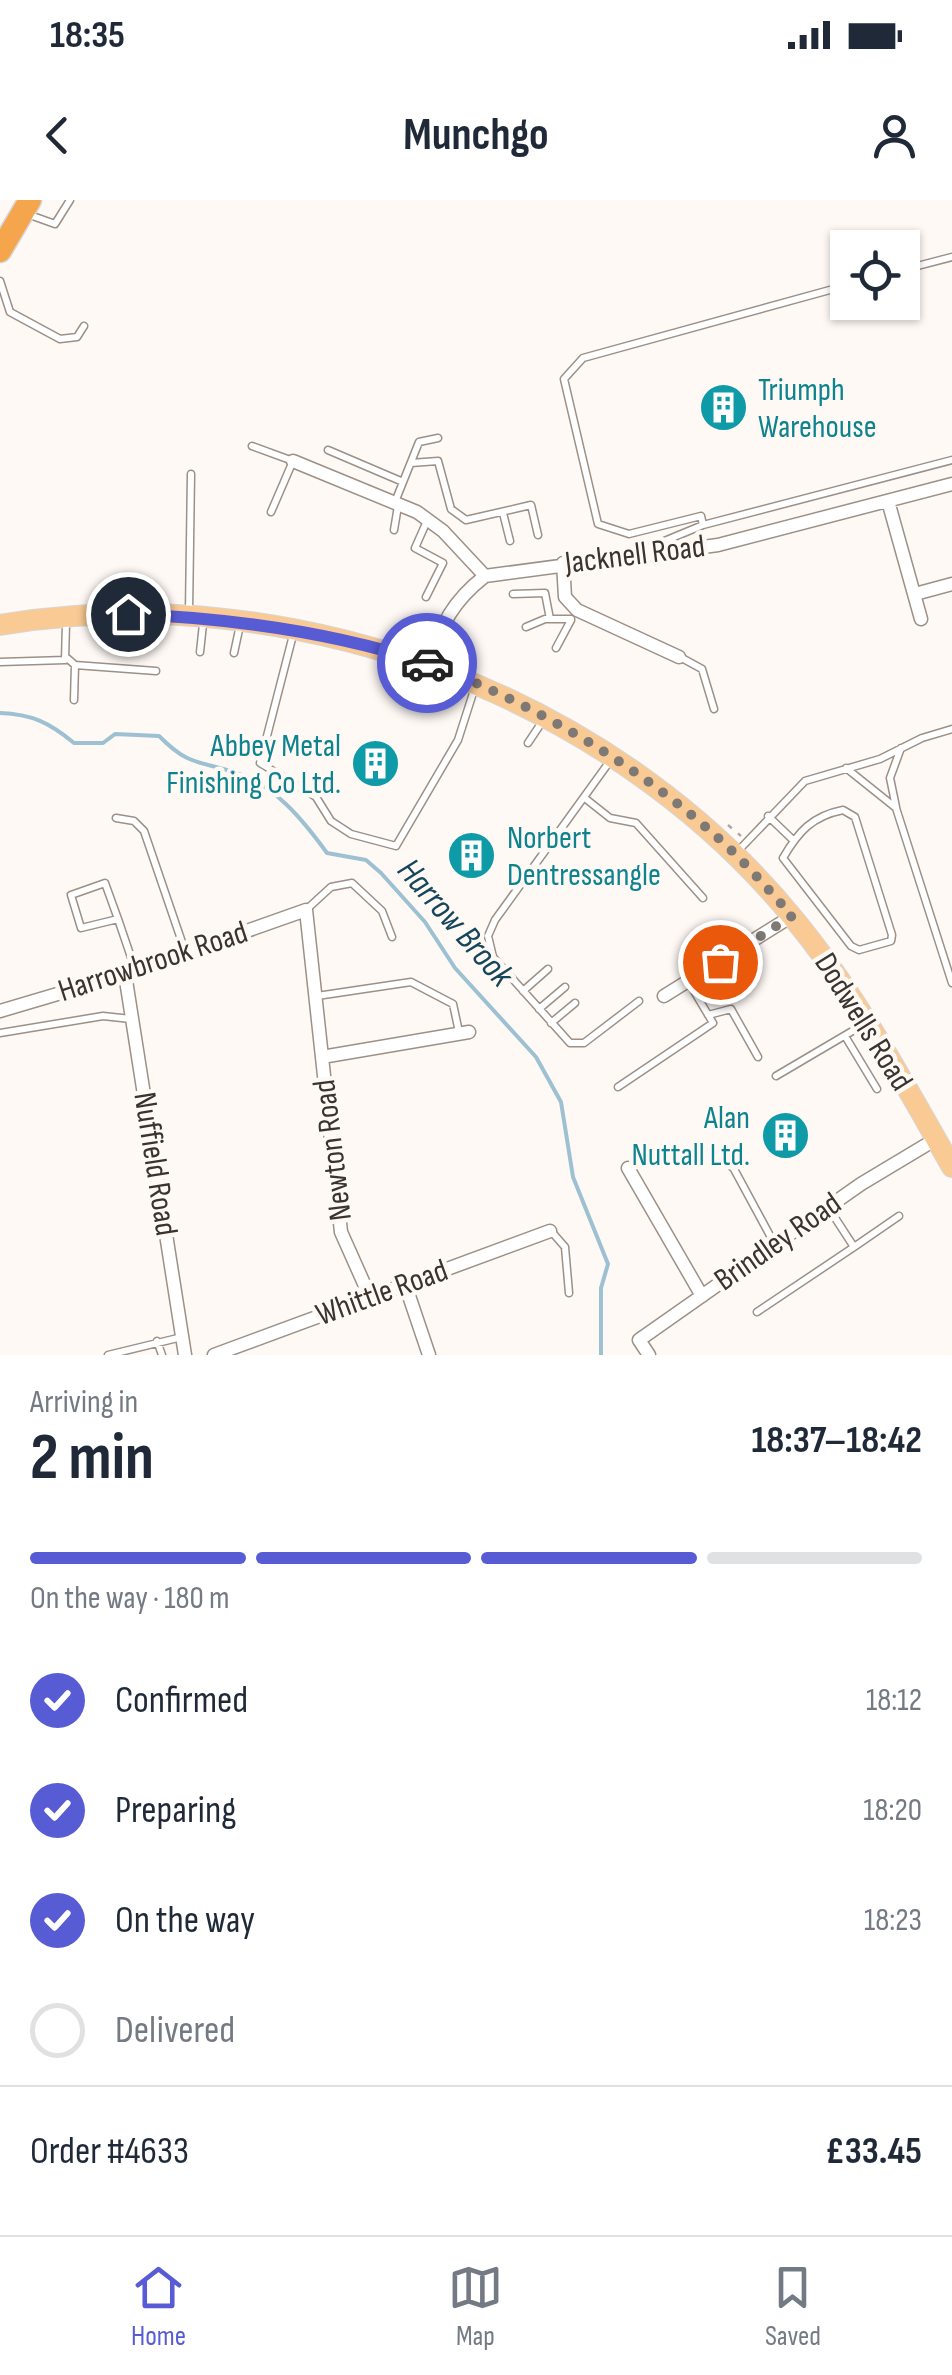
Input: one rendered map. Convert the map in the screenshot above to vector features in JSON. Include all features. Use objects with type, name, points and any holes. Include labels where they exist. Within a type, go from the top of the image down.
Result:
[{"type":"highway","points":[[0,251],[27,206]]},
{"type":"main road","name":"Dodwells Road","points":[[0,625],[66,617],[196,616],[294,629],[430,664],[544,718],[611,760],[716,836],[792,916],[867,1023],[952,1168]]},
{"type":"street","points":[[293,461],[427,520],[485,576],[456,598],[440,627],[430,664]]},
{"type":"street","name":"Jacknell Road","points":[[485,576],[718,545],[952,484]]},
{"type":"street","points":[[888,500],[921,619]]},
{"type":"street","points":[[563,563],[564,598],[574,614],[679,657]]},
{"type":"street","points":[[916,594],[952,584]]},
{"type":"street","name":"Harrowbrook Road","points":[[0,1011],[130,972],[189,946],[306,910]]},
{"type":"street","name":"Newton Road","points":[[306,910],[341,1232],[370,1297]]},
{"type":"street","points":[[664,996],[792,916]]},
{"type":"street","name":"Nuffield Road","points":[[130,972],[132,1019],[185,1355]]},
{"type":"street","name":"Newton Road","points":[[322,1057],[464,1033]]},
{"type":"street","name":"Brindley Road","points":[[649,1355],[639,1340],[828,1207],[936,1139]]},
{"type":"street","points":[[628,1168],[702,1296]]},
{"type":"street","name":"Whittle Road","points":[[214,1355],[550,1231]]},
{"type":"street","points":[[405,1284],[429,1355]]},
{"type":"lane","points":[[27,206],[55,224],[70,200]]},
{"type":"lane","points":[[920,265],[952,257]]},
{"type":"lane","points":[[0,281],[10,312],[60,339],[78,337],[84,326]]},
{"type":"lane","points":[[703,525],[701,516],[629,534],[598,524],[564,378],[584,358],[830,291]]},
{"type":"lane","points":[[394,530],[403,482],[419,442],[438,438]]},
{"type":"lane","points":[[252,446],[293,461],[271,512]]},
{"type":"lane","points":[[328,450],[403,482]]},
{"type":"lane","points":[[646,554],[650,547],[703,525],[952,460]]},
{"type":"lane","points":[[410,463],[438,461],[451,509],[466,520],[531,505],[538,535]]},
{"type":"lane","points":[[190,474],[200,652]]},
{"type":"lane","points":[[503,512],[510,541]]},
{"type":"lane","points":[[426,598],[443,563],[416,548],[427,520]]},
{"type":"lane","points":[[513,594],[545,593],[550,619]]},
{"type":"lane","points":[[526,628],[574,614]]},
{"type":"lane","points":[[556,648],[574,614]]},
{"type":"lane","points":[[66,617],[67,658],[75,665],[156,671]]},
{"type":"lane","points":[[234,653],[240,621]]},
{"type":"lane","points":[[294,629],[260,763],[316,797],[331,821],[351,834],[396,846],[458,740],[477,684]]},
{"type":"lane","points":[[679,657],[702,669],[714,709]]},
{"type":"lane","points":[[0,662],[60,662],[67,658]]},
{"type":"lane","points":[[74,700],[75,665]]},
{"type":"lane","points":[[528,743],[544,718]]},
{"type":"lane","points":[[734,855],[804,782],[880,759],[952,729]]},
{"type":"lane","points":[[901,748],[890,778],[896,808],[952,983]]},
{"type":"lane","points":[[611,760],[492,926],[488,946],[493,957],[570,1043],[584,1042],[639,1001]]},
{"type":"lane","points":[[846,768],[896,808]]},
{"type":"lane","points":[[586,799],[610,818],[636,822],[703,898]]},
{"type":"lane","points":[[843,810],[855,817],[891,941],[859,950],[851,946],[783,858],[793,840],[820,815],[843,810]]},
{"type":"lane","points":[[768,816],[793,840]]},
{"type":"lane","points":[[116,818],[134,822],[144,831],[189,946]]},
{"type":"lane","points":[[118,919],[81,928],[71,895],[105,883],[118,919],[130,972]]},
{"type":"lane","points":[[306,910],[331,887],[352,883],[382,911],[392,937]]},
{"type":"lane","points":[[523,991],[548,969]]},
{"type":"lane","points":[[618,1087],[714,1023],[688,981]]},
{"type":"lane","points":[[316,996],[411,982],[453,1004],[464,1033]]},
{"type":"lane","points":[[539,1009],[565,987]]},
{"type":"lane","points":[[551,1023],[575,1003]]},
{"type":"lane","points":[[708,1015],[731,1009],[758,1058]]},
{"type":"lane","points":[[0,1032],[103,1016],[132,1019]]},
{"type":"lane","points":[[776,1076],[867,1023]]},
{"type":"lane","points":[[845,1036],[877,1089]]},
{"type":"lane","points":[[712,1149],[734,1170],[775,1244]]},
{"type":"lane","points":[[828,1207],[854,1247]]},
{"type":"lane","points":[[757,1312],[899,1216]]},
{"type":"lane","points":[[550,1231],[566,1248],[569,1293]]},
{"type":"lane","points":[[108,1355],[182,1338]]},
{"type":"lane","points":[[157,1341],[162,1355]]},
{"type":"waterway","name":"Harrow Brook","points":[[0,713],[40,721],[74,743],[103,743],[115,734],[159,736],[186,757],[234,772],[262,786],[298,816],[327,853],[366,860],[381,873],[425,922],[455,968],[536,1057],[561,1102],[573,1177],[608,1264],[601,1288],[601,1355]]},
{"type":"way so far","points":[[427,663],[514,700],[631,773],[716,836],[792,916],[720,962]]},
{"type":"place","name":"Triumph Warehouse","points":[[723,408]]},
{"type":"place","name":"Abbey Metal Finishing Co Ltd.","points":[[376,764]]},
{"type":"place","name":"Norbert Dentressangle","points":[[472,856]]},
{"type":"place","name":"Alan Nuttall Ltd.","points":[[785,1136]]},
{"type":"route","points":[[128,614],[203,617],[294,629],[427,663]]}]
